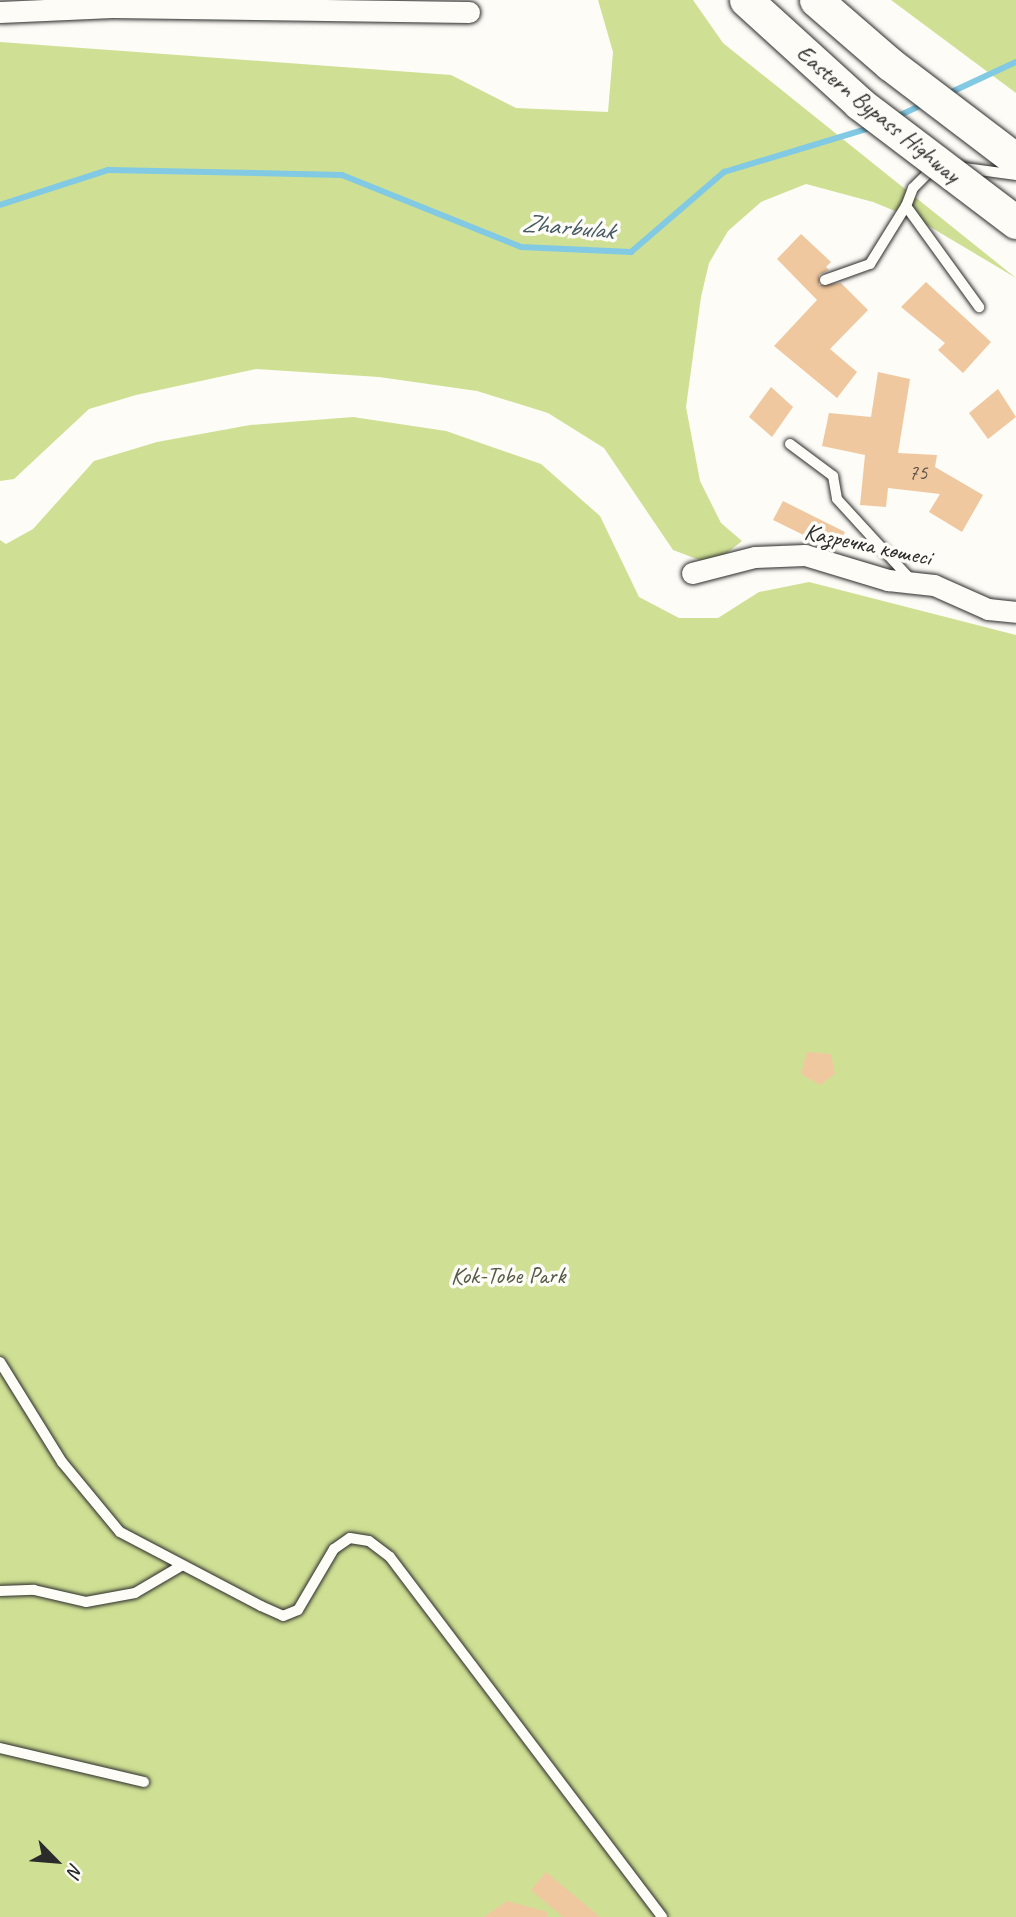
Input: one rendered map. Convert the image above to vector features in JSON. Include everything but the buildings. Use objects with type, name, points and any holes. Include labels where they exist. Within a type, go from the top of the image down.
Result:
[{"type":"main road","name":"Eastern Bypass Highway","points":[[747,0],[798,52],[859,103],[1016,222]]},
{"type":"main road","name":"Eastern Bypass Highway","points":[[816,0],[890,64],[1016,160]]},
{"type":"street","points":[[0,12],[112,7],[469,12]]},
{"type":"street","name":"Казречка көшесі","points":[[692,573],[755,557],[794,555],[913,582],[934,584],[988,609],[1016,612]]},
{"type":"lane","points":[[825,280],[870,264],[906,206],[913,188],[932,167],[967,166],[1016,175]]},
{"type":"lane","points":[[906,206],[979,307]]},
{"type":"lane","points":[[790,444],[833,476],[837,499],[913,582]]},
{"type":"lane","points":[[0,1362],[62,1462],[120,1532],[181,1566],[283,1616],[298,1610],[334,1549],[350,1538],[369,1541],[408,1580],[662,1917]]},
{"type":"lane","points":[[0,1591],[34,1590],[86,1602],[135,1593],[181,1566]]},
{"type":"lane","points":[[0,1748],[144,1782]]},
{"type":"green space","points":[[598,0],[693,0],[723,43],[1016,278],[922,222],[873,202],[806,184],[761,202],[728,231],[709,263],[701,297],[686,407],[700,481],[721,523],[742,541],[722,557],[702,561],[673,550],[604,448],[548,413],[477,391],[379,377],[256,369],[136,395],[89,409],[14,479],[0,481],[0,42],[451,75],[516,108],[608,112],[613,52]]},
{"type":"green space","points":[[891,0],[1016,0],[1016,93]]},
{"type":"green space","name":"Kok-Tobe Park","points":[[353,417],[446,431],[541,464],[600,516],[639,597],[679,618],[718,618],[759,592],[809,582],[1016,635],[1016,1917],[0,1917],[0,540],[6,544],[33,529],[94,461],[157,442],[250,425]]},
{"type":"waterway","name":"Zharbulak","points":[[947,94],[1016,62]]},
{"type":"waterway","name":"Zharbulak","points":[[896,117],[924,104]]},
{"type":"waterway","name":"Zharbulak","points":[[0,205],[108,170],[342,175],[521,247],[631,252],[724,172],[873,127]]}]
